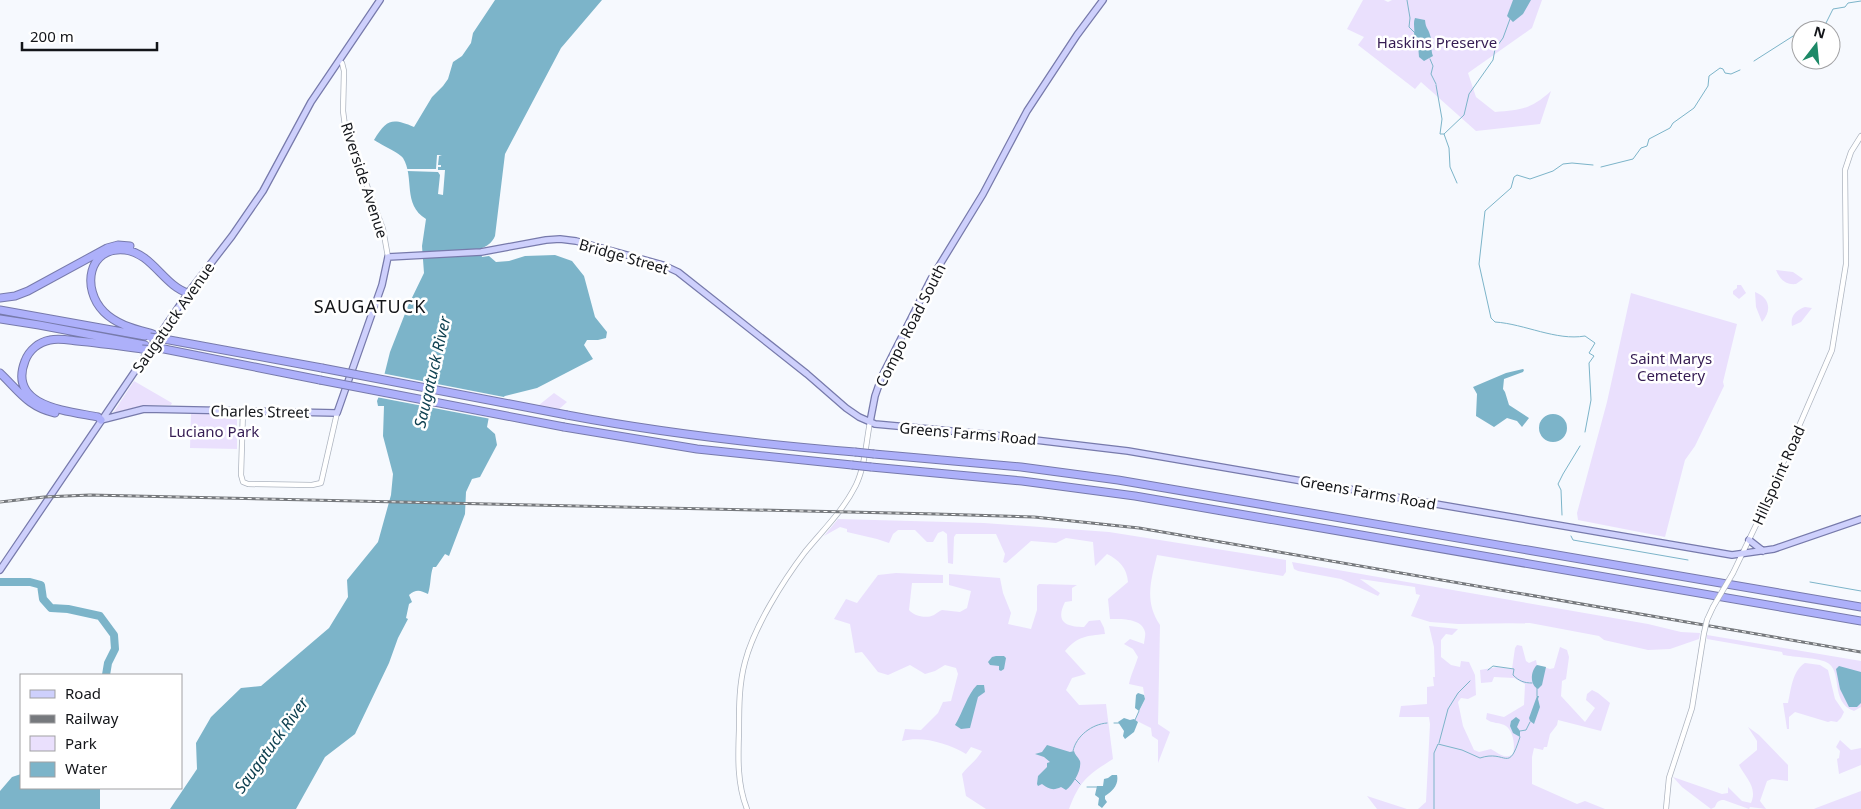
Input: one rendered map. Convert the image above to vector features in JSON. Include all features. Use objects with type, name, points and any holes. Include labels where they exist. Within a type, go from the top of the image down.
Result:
[{"type":"highway","points":[[0,298],[15,296],[28,291],[102,251],[118,245],[134,248],[145,254],[188,293]]},
{"type":"highway","points":[[188,293],[180,290],[142,257],[133,252],[124,250],[114,251],[97,261],[92,268],[90,283],[92,294],[107,315],[121,324],[151,335],[187,344],[567,415],[688,435],[1021,467],[1142,484],[1861,607]]},
{"type":"highway","points":[[0,310],[151,335]]},
{"type":"highway","points":[[0,319],[46,326],[144,347]]},
{"type":"highway","points":[[101,420],[98,417],[45,405],[32,397],[26,388],[22,376],[27,356],[38,344],[53,340],[144,347],[188,353],[564,427],[689,448],[1030,482],[1135,496],[1861,621]]},
{"type":"highway","points":[[0,373],[27,400],[40,409],[95,421],[101,420]]},
{"type":"main road","points":[[339,60],[380,0]]},
{"type":"main road","name":"Compo Road South","points":[[870,422],[876,390],[882,376],[934,273],[983,194],[1027,111],[1077,35],[1103,0]]},
{"type":"main road","name":"Saugatuck Avenue","points":[[0,570],[188,293],[232,236],[263,191],[311,102],[339,60]]},
{"type":"main road","name":"Bridge Street","points":[[388,257],[481,252],[560,239],[669,268],[680,274],[761,338],[846,408],[870,422]]},
{"type":"main road","name":"Riverside Avenue","points":[[337,413],[382,285],[388,257]]},
{"type":"main road","name":"Charles Street","points":[[101,420],[144,409],[337,413]]},
{"type":"main road","name":"Greens Farms Road","points":[[870,422],[881,425],[984,434],[1128,451],[1718,553],[1743,554],[1763,551],[1793,543],[1861,519]]},
{"type":"main road","points":[[1750,540],[1763,551]]},
{"type":"street","name":"Riverside Avenue","points":[[339,60],[344,71],[343,112],[345,126],[383,229],[388,257]]},
{"type":"street","name":"Hillspoint Road","points":[[1666,809],[1669,778],[1692,708],[1707,620],[1750,540],[1832,350],[1846,264],[1845,170],[1849,155],[1861,136]]},
{"type":"street","name":"Riverside Avenue","points":[[243,411],[241,472],[243,482],[248,484],[312,486],[321,483],[337,413]]},
{"type":"street","name":"Compo Road South","points":[[747,809],[740,784],[738,749],[741,681],[749,647],[760,624],[796,566],[834,518],[852,491],[860,472],[870,422]]},
{"type":"green space","name":"Haskins Preserve","points":[[1363,0],[1384,0],[1388,2],[1392,0],[1542,0],[1532,28],[1468,73],[1476,97],[1495,112],[1526,108],[1538,102],[1551,91],[1540,124],[1476,131],[1421,82],[1415,89],[1358,45],[1364,37],[1347,29]]},
{"type":"green space","points":[[1776,270],[1793,272],[1803,279],[1796,284],[1786,283],[1779,277]]},
{"type":"green space","points":[[1737,285],[1741,285],[1746,293],[1739,299],[1733,294]]},
{"type":"green space","points":[[1755,292],[1764,298],[1768,305],[1767,313],[1762,322],[1756,307]]},
{"type":"green space","name":"Saint Marys Cemetery","points":[[1631,293],[1737,324],[1723,382],[1724,386],[1695,446],[1685,460],[1665,537],[1578,520],[1577,513],[1607,402]]},
{"type":"green space","points":[[1805,307],[1812,308],[1801,322],[1792,326],[1794,314]]},
{"type":"green space","points":[[134,381],[172,403],[171,405],[145,405],[113,413]]},
{"type":"green space","points":[[554,393],[567,402],[556,412],[539,405]]},
{"type":"green space","name":"Luciano Park","points":[[191,413],[237,415],[237,449],[190,448]]},
{"type":"green space","points":[[838,519],[984,523],[1109,532],[1286,560],[1286,572],[1283,576],[1157,555],[1150,599],[1160,625],[1158,724],[1170,732],[1158,763],[1158,740],[1152,736],[1151,728],[1135,720],[1145,699],[1143,687],[1129,684],[1138,657],[1133,649],[1124,644],[1130,639],[1144,644],[1145,632],[1143,627],[1136,622],[1125,619],[1110,619],[1108,599],[1128,582],[1127,577],[1122,565],[1107,554],[1095,566],[1093,542],[1066,538],[1056,543],[1031,541],[1006,563],[1003,562],[1005,554],[996,534],[956,534],[954,537],[953,564],[948,563],[947,534],[943,531],[938,533],[933,542],[927,542],[915,530],[898,530],[893,534],[889,543],[847,532],[847,529],[840,527],[824,536]]},
{"type":"green space","points":[[1292,562],[1648,624],[1681,632],[1700,633],[1699,639],[1670,649],[1648,650],[1604,640],[1599,636],[1530,623],[1458,624],[1430,622],[1411,616],[1420,595],[1416,594],[1415,587],[1360,579],[1380,593],[1378,596],[1341,579],[1298,571],[1294,569]]},
{"type":"green space","points":[[896,573],[943,575],[943,583],[912,583],[909,610],[914,614],[924,617],[934,615],[942,610],[960,612],[967,608],[971,591],[949,585],[949,574],[1000,578],[1003,593],[1011,613],[1008,624],[1031,629],[1037,610],[1037,586],[1039,584],[1077,585],[1072,588],[1072,601],[1065,602],[1061,614],[1062,619],[1072,626],[1084,627],[1089,621],[1100,620],[1105,634],[1093,635],[1078,640],[1065,651],[1086,674],[1072,678],[1066,690],[1079,705],[1106,704],[1113,759],[1086,779],[1077,791],[1069,809],[986,809],[966,796],[962,774],[982,751],[971,747],[966,754],[935,741],[918,739],[902,741],[905,729],[921,730],[938,713],[943,702],[951,701],[958,674],[956,668],[945,665],[925,674],[910,665],[888,675],[878,672],[862,652],[855,653],[850,624],[834,619],[846,599],[857,603],[878,575]]},
{"type":"green space","points":[[1429,626],[1458,629],[1452,635],[1446,634],[1441,640],[1441,657],[1451,665],[1460,667],[1461,661],[1469,662],[1475,675],[1476,695],[1468,699],[1461,698],[1458,702],[1463,726],[1474,750],[1479,752],[1491,749],[1504,756],[1513,754],[1514,743],[1511,732],[1506,726],[1486,719],[1487,713],[1504,717],[1524,705],[1525,684],[1514,678],[1494,677],[1492,682],[1481,683],[1480,670],[1497,667],[1512,669],[1517,645],[1522,646],[1526,661],[1529,663],[1536,660],[1537,665],[1550,669],[1554,668],[1560,647],[1567,650],[1569,657],[1566,679],[1562,681],[1561,696],[1585,722],[1595,708],[1586,700],[1587,694],[1592,690],[1610,703],[1601,731],[1558,720],[1557,725],[1550,734],[1547,747],[1544,747],[1543,750],[1534,748],[1532,784],[1577,804],[1585,801],[1605,809],[1418,809],[1426,802],[1429,717],[1399,717],[1401,706],[1427,704],[1427,687],[1434,686],[1434,647]]},
{"type":"green space","points":[[1707,635],[1861,661],[1861,707],[1854,711],[1846,707],[1839,694],[1834,672],[1826,662],[1707,639]]},
{"type":"green space","points":[[1805,663],[1820,665],[1828,670],[1835,699],[1844,712],[1837,722],[1828,722],[1795,712],[1789,717],[1789,729],[1787,729],[1783,703],[1788,703],[1797,671]]},
{"type":"green space","points":[[1748,727],[1759,735],[1788,765],[1788,781],[1772,779],[1767,781],[1760,801],[1766,809],[1750,807],[1749,809],[1724,800],[1719,801],[1711,809],[1682,787],[1673,777],[1722,794],[1728,793],[1728,787],[1742,801],[1751,803],[1753,797],[1752,787],[1739,765],[1757,750],[1757,741]]},
{"type":"green space","points":[[1840,740],[1851,750],[1861,748],[1861,765],[1839,774],[1837,759],[1839,758],[1840,751],[1836,747]]},
{"type":"green space","points":[[1861,791],[1861,809],[1814,809],[1816,808]]},
{"type":"green space","points":[[1367,796],[1407,809],[1377,809]]},
{"type":"water","name":"Saugatuck River","points":[[495,0],[602,0],[561,48],[505,154],[495,236],[489,244],[480,249],[482,257],[489,256],[496,262],[509,261],[525,256],[555,255],[572,261],[584,276],[595,317],[607,332],[606,338],[587,340],[584,345],[593,359],[537,388],[505,396],[491,406],[487,427],[495,434],[497,445],[480,477],[472,479],[466,492],[465,514],[449,556],[445,554],[436,567],[433,567],[428,594],[418,591],[409,595],[412,602],[409,604],[406,618],[408,619],[355,734],[325,757],[296,809],[170,809],[197,769],[196,743],[211,717],[241,688],[261,686],[329,628],[348,597],[347,580],[378,542],[391,495],[393,474],[383,436],[384,406],[378,406],[377,401],[390,352],[408,306],[424,273],[422,246],[426,219],[414,206],[403,158],[374,140],[383,128],[391,122],[400,122],[414,127],[432,97],[448,79],[453,62],[462,56],[471,43],[473,33]]},
{"type":"water","points":[[1513,0],[1531,0],[1523,14],[1513,22],[1507,16]]},
{"type":"water","points":[[1415,18],[1425,20],[1431,38],[1433,56],[1424,61],[1419,57],[1418,45],[1412,39]]},
{"type":"water","points":[[1523,369],[1523,372],[1504,379],[1503,389],[1509,405],[1529,418],[1522,427],[1517,421],[1507,418],[1494,427],[1476,416],[1477,394],[1473,387],[1506,373]]},
{"type":"water","points":[[1553,414],[1563,418],[1567,428],[1563,438],[1553,442],[1543,438],[1539,428],[1543,418]]},
{"type":"water","points":[[1004,656],[1006,658],[1004,669],[1001,671],[999,666],[990,665],[988,662],[992,657]]},
{"type":"water","points":[[1537,665],[1546,667],[1542,685],[1538,689],[1532,681],[1533,670]]},
{"type":"water","points":[[1839,666],[1861,672],[1861,703],[1857,707],[1849,707],[1840,689],[1836,669]]},
{"type":"water","points":[[977,685],[984,685],[985,692],[978,697],[970,728],[961,729],[955,725],[970,694]]},
{"type":"water","points":[[1138,693],[1144,695],[1145,699],[1139,711],[1135,708],[1136,695]]},
{"type":"water","points":[[1537,696],[1539,696],[1540,707],[1534,724],[1529,718]]},
{"type":"water","points":[[1516,717],[1520,720],[1517,727],[1520,731],[1520,737],[1513,733],[1510,726],[1511,721]]},
{"type":"water","points":[[1124,718],[1134,719],[1138,722],[1134,732],[1125,739],[1123,736],[1124,731],[1118,722]]},
{"type":"water","points":[[1047,745],[1070,752],[1074,751],[1080,761],[1080,769],[1066,790],[1061,787],[1051,789],[1042,784],[1038,786],[1037,784],[1038,776],[1047,767],[1047,763],[1050,762],[1044,757],[1035,754],[1042,752]]},
{"type":"water","points":[[20,774],[20,789],[100,789],[100,809],[0,809],[0,791],[12,777]]},
{"type":"water","points":[[1117,775],[1117,781],[1113,790],[1105,796],[1107,802],[1102,808],[1098,805],[1099,798],[1095,795],[1097,786],[1103,786],[1104,779]]},
{"type":"pier","points":[[437,155],[442,155],[439,156],[438,165],[441,165],[441,167],[438,167],[438,170],[445,170],[443,195],[438,194],[440,175],[438,172],[407,171],[406,169],[436,169]]},
{"type":"pier","points":[[381,373],[509,398],[493,408],[491,419],[376,397]]},
{"type":"waterway","points":[[1407,0],[1410,18],[1409,27],[1415,33]]},
{"type":"waterway","points":[[1828,20],[1833,9],[1845,7],[1848,3],[1861,1]]},
{"type":"waterway","points":[[1457,183],[1450,167],[1449,148],[1444,134],[1464,115],[1469,94],[1493,60],[1495,49],[1503,38],[1510,19]]},
{"type":"waterway","points":[[1754,61],[1791,37]]},
{"type":"waterway","points":[[1430,59],[1433,66],[1431,74],[1436,84]]},
{"type":"waterway","points":[[1601,167],[1633,159],[1641,148],[1647,146],[1649,139],[1670,128],[1673,123],[1694,108],[1708,86],[1709,76],[1720,68],[1725,73],[1731,74],[1740,70]]},
{"type":"waterway","points":[[1436,85],[1442,119],[1440,134],[1444,134]]},
{"type":"waterway","points":[[1585,432],[1591,400],[1589,363],[1594,356],[1589,353],[1595,343],[1585,336],[1563,336],[1495,322],[1491,318],[1479,264],[1485,211],[1511,188],[1514,177],[1517,175],[1530,179],[1553,171],[1563,164],[1593,165]]},
{"type":"waterway","points":[[1562,515],[1561,490],[1558,484],[1580,446]]},
{"type":"waterway","points":[[1571,536],[1573,540],[1688,560]]},
{"type":"waterway","points":[[0,582],[30,582],[41,585],[43,599],[51,608],[68,609],[100,616],[114,635],[115,649],[108,663],[106,674]]},
{"type":"waterway","points":[[1810,582],[1861,591]]},
{"type":"waterway","points":[[1488,670],[1493,666],[1514,669],[1513,675],[1517,679],[1532,683]]},
{"type":"waterway","points":[[1439,743],[1448,709],[1458,693],[1470,681]]},
{"type":"waterway","points":[[1537,688],[1537,696]]},
{"type":"waterway","points":[[1135,720],[1139,711]]},
{"type":"waterway","points":[[1520,731],[1526,730],[1530,722]]},
{"type":"waterway","points":[[1073,751],[1077,740],[1090,728],[1107,723]]},
{"type":"waterway","points":[[1114,723],[1119,723]]},
{"type":"waterway","points":[[1434,809],[1434,753],[1438,744],[1462,750],[1480,758],[1489,756],[1509,758],[1516,748],[1520,737]]},
{"type":"waterway","points":[[1075,779],[1080,784]]},
{"type":"waterway","points":[[1087,787],[1097,787]]},
{"type":"railway","points":[[0,502],[44,497],[90,495],[1034,517],[1139,528],[1861,652]]},
{"type":"district","name":"SAUGATUCK","points":[[370,306]]}]
